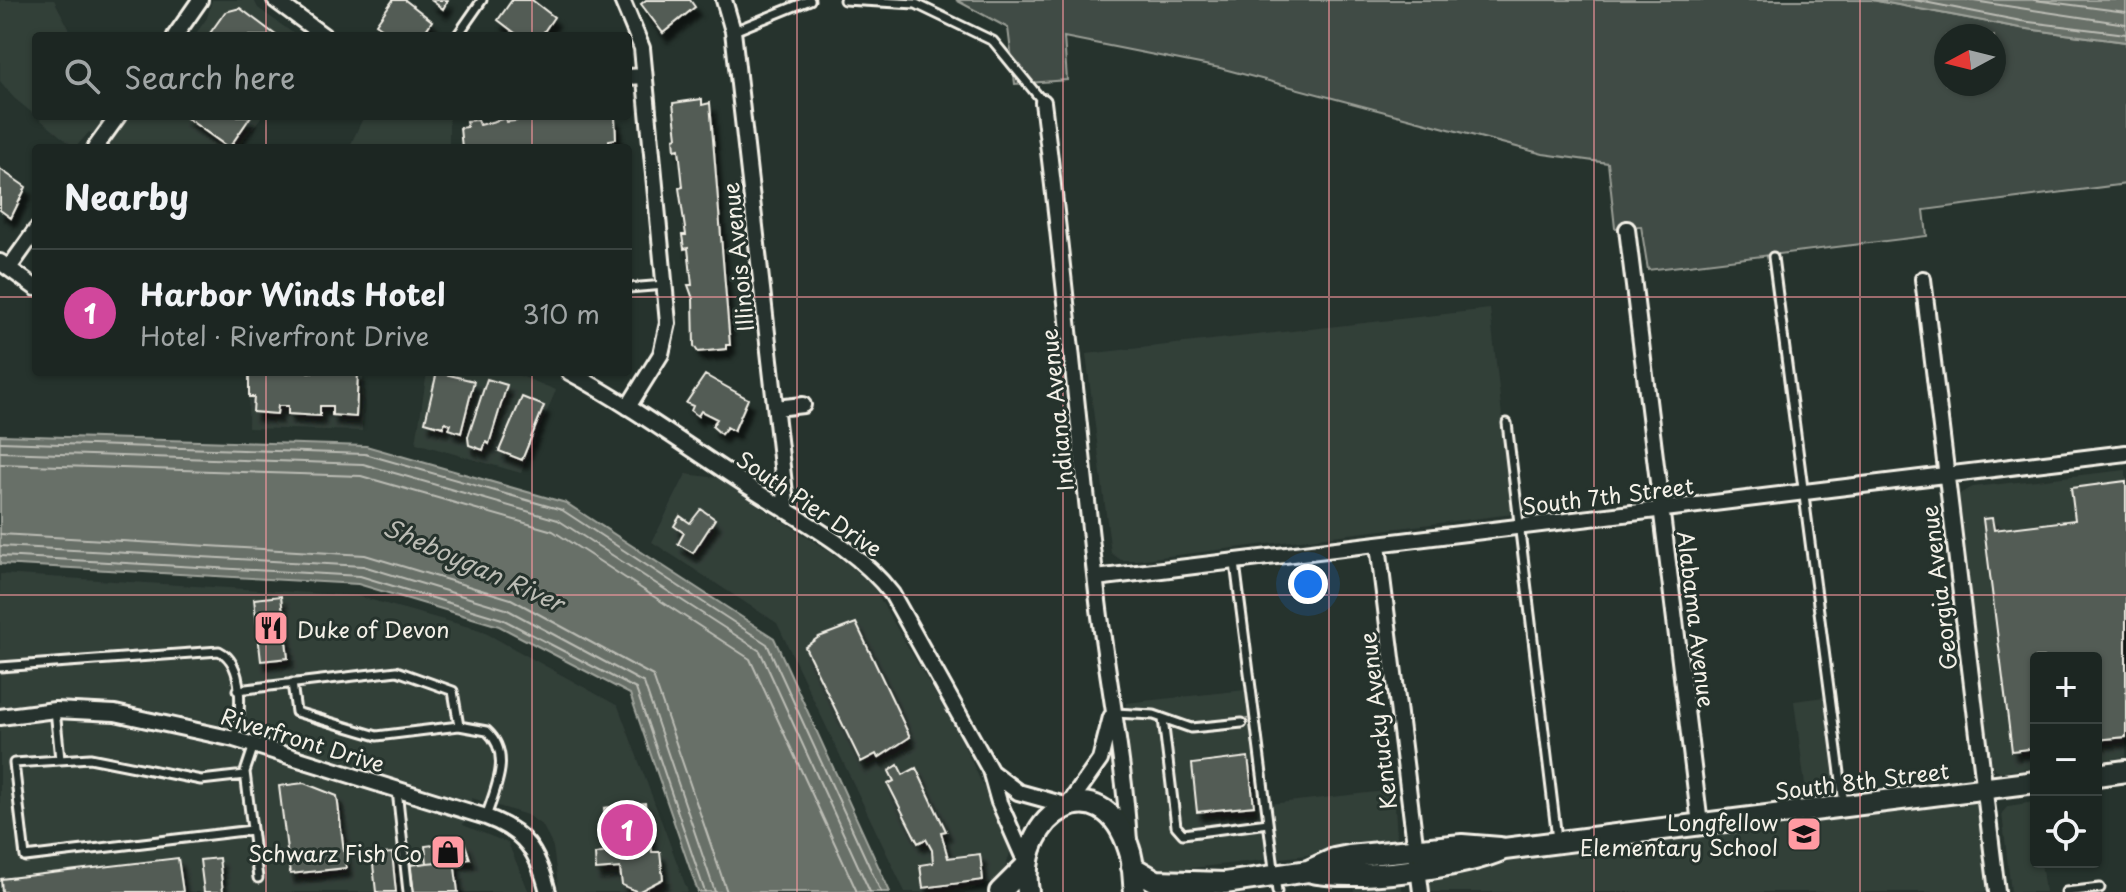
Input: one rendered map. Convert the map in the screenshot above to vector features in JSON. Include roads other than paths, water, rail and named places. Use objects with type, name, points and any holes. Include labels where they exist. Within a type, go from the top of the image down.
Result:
[{"type":"main road","points":[[2102,774],[2126,771]]},
{"type":"main road","name":"South 8th Street","points":[[1131,858],[1156,881],[1276,884],[1334,859],[1417,859],[1479,845],[1504,849],[2030,783]]},
{"type":"main road","points":[[1028,892],[1026,865],[1033,838],[1046,821],[1067,804],[1087,804],[1101,811],[1116,826],[1131,858],[1135,892]]},
{"type":"main road","points":[[1000,892],[1026,865]]},
{"type":"main road","name":"South 8th Street","points":[[1199,892],[1225,883]]},
{"type":"street","points":[[178,32],[200,0]]},
{"type":"street","points":[[275,0],[319,32]]},
{"type":"street","points":[[622,0],[642,48],[668,328],[664,346],[628,407]]},
{"type":"street","name":"Illinois Avenue","points":[[724,0],[733,31],[787,511]]},
{"type":"street","points":[[632,77],[644,76]]},
{"type":"street","name":"Indiana Avenue","points":[[1043,102],[1112,713],[1123,760],[1131,858]]},
{"type":"street","points":[[98,144],[115,120]]},
{"type":"street","name":"Alabama Avenue","points":[[1627,229],[1700,824]]},
{"type":"street","points":[[32,234],[4,265],[32,285]]},
{"type":"street","name":"Georgia Avenue","points":[[1923,279],[1997,892]]},
{"type":"street","name":"South Pier Drive","points":[[576,376],[857,557],[878,576],[892,594],[990,770],[999,802],[1026,865]]},
{"type":"street","points":[[776,408],[803,405]]},
{"type":"street","name":"South 7th Street","points":[[1096,578],[2126,453]]},
{"type":"street","name":"Kentucky Avenue","points":[[1378,545],[1421,892]]},
{"type":"street","name":"Riverfront Drive","points":[[0,717],[55,710],[115,713],[234,739],[486,817],[513,828],[527,839],[537,857],[548,892]]},
{"type":"street","name":"Indiana Avenue","points":[[1067,804],[1100,760],[1112,713]]},
{"type":"street","name":"South Pier Drive","points":[[990,770],[1018,792],[1067,804]]},
{"type":"lane","points":[[460,32],[482,0]]},
{"type":"lane","points":[[733,31],[810,0]]},
{"type":"lane","points":[[844,0],[916,4],[993,41],[1043,102]]},
{"type":"lane","points":[[1773,257],[1844,806]]},
{"type":"lane","points":[[632,288],[665,285]]},
{"type":"lane","points":[[1507,423],[1558,842]]},
{"type":"lane","points":[[1235,563],[1276,884]]},
{"type":"lane","points":[[0,667],[219,651],[231,661],[237,690],[240,717],[234,739]]},
{"type":"lane","points":[[237,690],[397,671],[453,691],[459,726]]},
{"type":"lane","points":[[292,683],[296,712],[377,736],[459,726],[484,729],[499,746],[501,770],[486,817]]},
{"type":"lane","points":[[55,710],[60,759]]},
{"type":"lane","points":[[1112,713],[1163,719],[1191,728],[1242,723]]},
{"type":"lane","points":[[1163,719],[1176,826],[1183,834],[1268,823]]},
{"type":"lane","points":[[254,745],[245,775],[258,878]]},
{"type":"lane","points":[[245,775],[201,780],[105,759],[14,763],[25,857],[252,830]]},
{"type":"lane","points":[[397,790],[408,892]]},
{"type":"lane","points":[[2066,892],[2100,888]]},
{"type":"water","points":[[1872,0],[2126,0],[2126,42],[1999,24]]},
{"type":"water","name":"Sheboygan River","points":[[0,435],[366,446],[566,503],[774,638],[890,892],[698,892],[630,694],[499,626],[358,584],[0,564]]},
{"type":"place","name":"Duke of Devon","points":[[271,628]]},
{"type":"place","name":"Harbor Winds Hotel","points":[[627,830]]},
{"type":"place","name":"Longfellow Elementary School","points":[[1804,834]]},
{"type":"place","name":"Schwarz Fish Co","points":[[448,852]]}]
